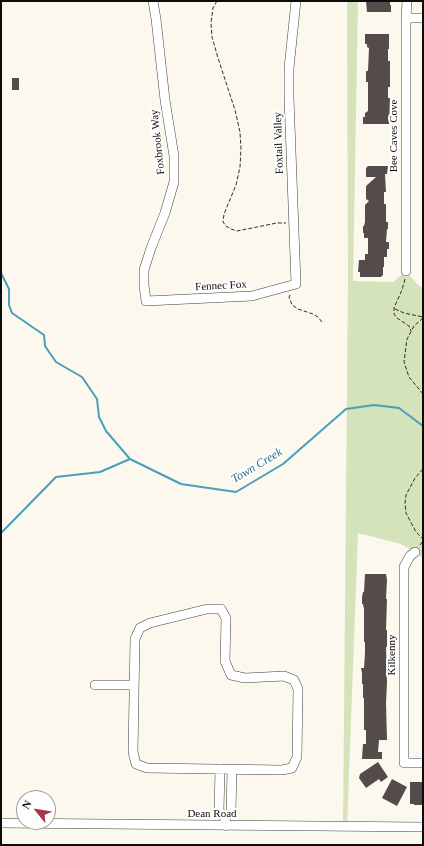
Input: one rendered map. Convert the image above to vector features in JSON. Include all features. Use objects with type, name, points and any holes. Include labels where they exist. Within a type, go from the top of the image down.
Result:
[{"type":"street","name":"Foxbrook Way","points":[[146,301],[144,270],[165,213],[174,182],[174,156],[165,100],[153,1]]},
{"type":"street","name":"Foxtail Valley","points":[[294,285],[294,223],[289,68],[296,1]]},
{"type":"street","name":"Bee Caves Cove","points":[[406,271],[407,1]]},
{"type":"street","points":[[406,18],[423,18]]},
{"type":"street","name":"Fennec Fox","points":[[146,301],[252,296],[294,285]]},
{"type":"street","name":"Kilkenny","points":[[416,552],[410,556],[404,567],[404,763],[423,763]]},
{"type":"street","points":[[207,609],[221,609],[226,618],[225,661],[231,675],[245,678],[284,676],[294,680],[298,689],[297,757],[292,768],[282,770],[232,770],[147,768],[136,764],[133,752],[134,686],[135,639],[140,628],[150,623],[207,609]]},
{"type":"street","points":[[95,684],[134,686]]},
{"type":"street","points":[[220,769],[219,811],[226,822]]},
{"type":"street","points":[[226,822],[231,812],[232,770]]},
{"type":"street","name":"Dean Road","points":[[1,823],[226,822],[423,827]]},
{"type":"path","points":[[217,1],[213,8],[210,23],[212,38],[240,132],[241,149],[240,167],[236,185],[224,214],[223,222],[226,226],[237,231],[277,223],[294,223]]},
{"type":"path","points":[[406,271],[402,290],[394,308],[394,314],[408,326],[411,331]]},
{"type":"path","points":[[294,285],[290,297],[292,305],[298,309],[313,314],[322,322]]},
{"type":"path","points":[[394,308],[404,313],[423,318]]},
{"type":"path","points":[[423,318],[414,326],[407,339],[404,362],[408,377],[423,394]]},
{"type":"path","points":[[423,469],[415,478],[406,494],[405,503],[406,513],[416,532],[423,539]]},
{"type":"green space","points":[[347,1],[358,1],[353,281],[393,282],[406,271],[419,286],[423,287],[423,558],[401,544],[358,533],[347,827],[343,827],[348,277]]},
{"type":"building","points":[[366,1],[390,1],[391,12],[367,12]]},
{"type":"building","points":[[365,34],[389,34],[389,124],[363,124],[363,117],[365,117],[365,113],[368,111],[368,82],[366,82],[366,71],[368,71],[369,48],[367,47],[367,44],[365,44]]},
{"type":"building","points":[[12,78],[19,78],[19,90],[12,90]]},
{"type":"building","points":[[368,166],[388,166],[387,174],[385,174],[386,192],[384,192],[384,204],[386,204],[386,222],[388,222],[386,242],[389,242],[389,249],[387,249],[387,257],[384,257],[383,275],[381,277],[360,277],[360,272],[358,272],[359,260],[365,260],[365,254],[368,254],[368,238],[364,238],[363,233],[363,226],[365,222],[365,205],[369,201],[366,199],[366,186],[376,177],[366,177],[366,168]]},
{"type":"building","points":[[365,574],[386,574],[387,580],[387,740],[379,740],[378,752],[382,752],[382,759],[362,759],[363,744],[366,744],[361,668],[364,668],[365,653],[364,609],[362,597],[364,592]]},
{"type":"building","points":[[378,762],[388,777],[381,782],[379,779],[366,788],[359,778],[360,774]]},
{"type":"building","points":[[392,779],[407,787],[397,806],[382,798]]},
{"type":"building","points":[[410,782],[423,782],[423,805],[410,804]]},
{"type":"waterway","name":"Town Creek","points":[[1,273],[9,289],[9,305],[12,313],[44,335],[45,346],[56,362],[82,377],[97,399],[99,417],[106,431],[130,459],[181,484],[236,492],[283,464],[346,409],[374,405],[399,408],[423,426]]},
{"type":"waterway","points":[[1,533],[56,477],[100,472],[130,459]]}]
